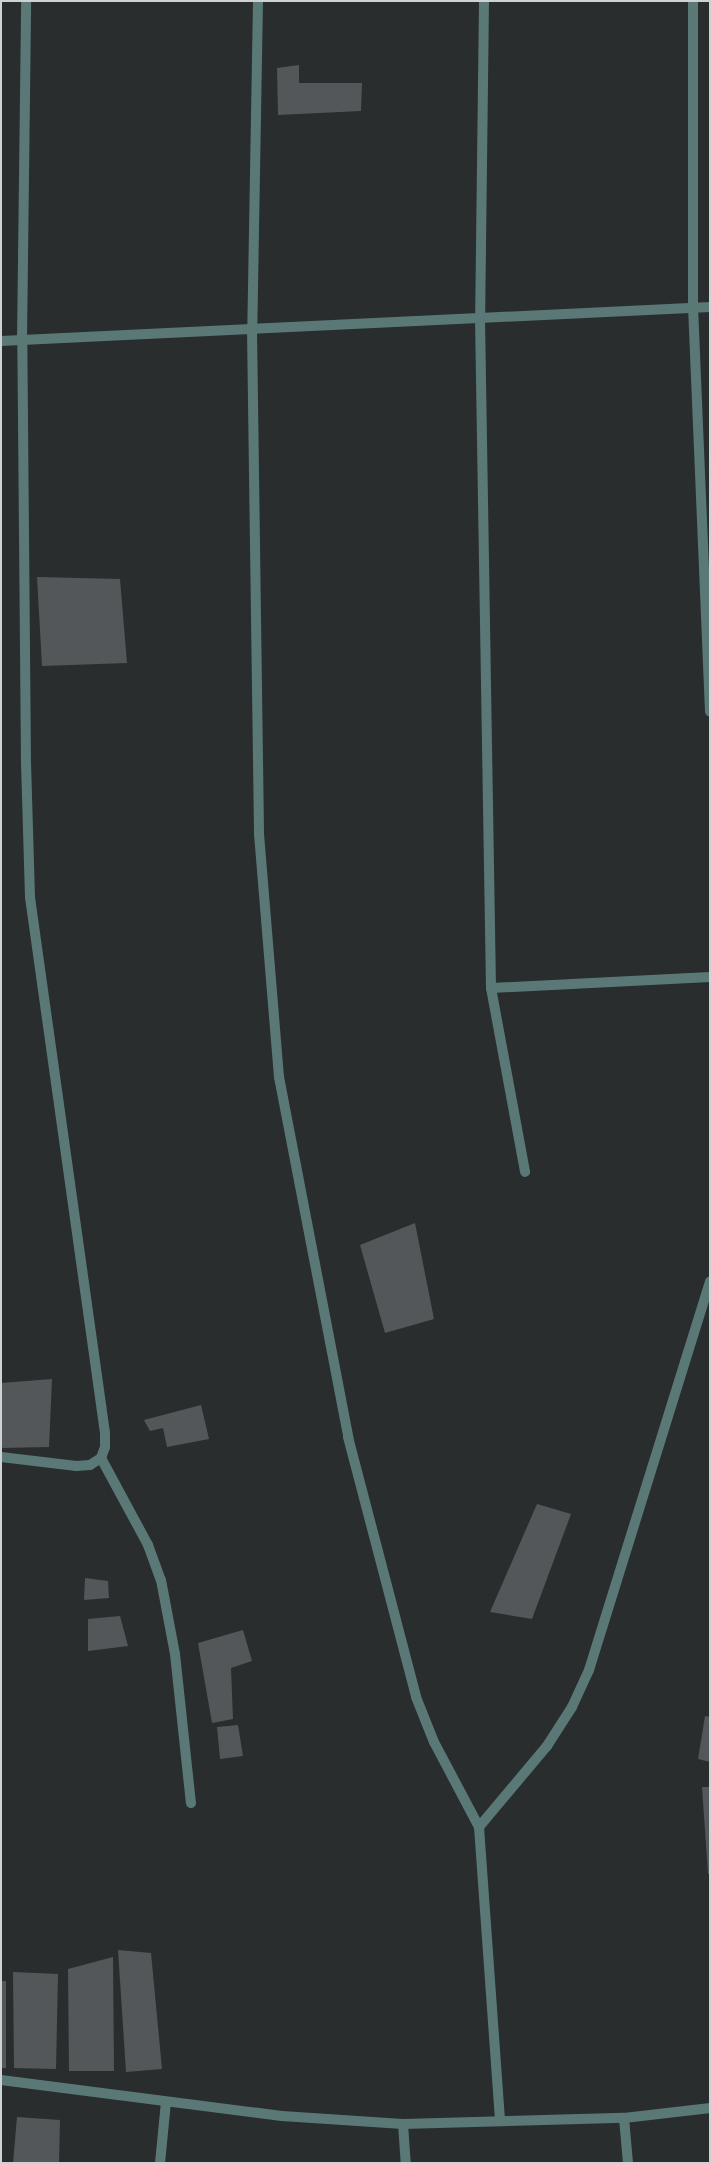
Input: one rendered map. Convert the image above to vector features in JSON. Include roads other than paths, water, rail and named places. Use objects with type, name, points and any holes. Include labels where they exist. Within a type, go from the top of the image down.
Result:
[{"type":"street","points":[[1,1457],[76,1466],[90,1464],[101,1458],[105,1447],[105,1434],[30,897],[26,764],[22,341],[26,1]]},
{"type":"street","points":[[258,1],[252,330],[260,834],[279,1077],[348,1437],[416,1697],[434,1742],[479,1827],[500,2120]]},
{"type":"street","points":[[484,1],[480,318],[491,988],[525,1172]]},
{"type":"street","points":[[693,1],[693,306],[710,712]]},
{"type":"street","points":[[1,342],[693,306],[710,307]]},
{"type":"street","points":[[491,988],[710,977]]},
{"type":"street","points":[[479,1827],[547,1746],[572,1707],[589,1670],[709,1287]]},
{"type":"street","points":[[101,1458],[148,1545],[161,1580],[175,1654],[190,1802]]},
{"type":"street","points":[[1,2080],[282,2116],[403,2124],[624,2118],[710,2108]]},
{"type":"street","points":[[160,2163],[166,2102]]},
{"type":"street","points":[[624,2118],[628,2163]]},
{"type":"street","points":[[403,2124],[406,2163]]}]
